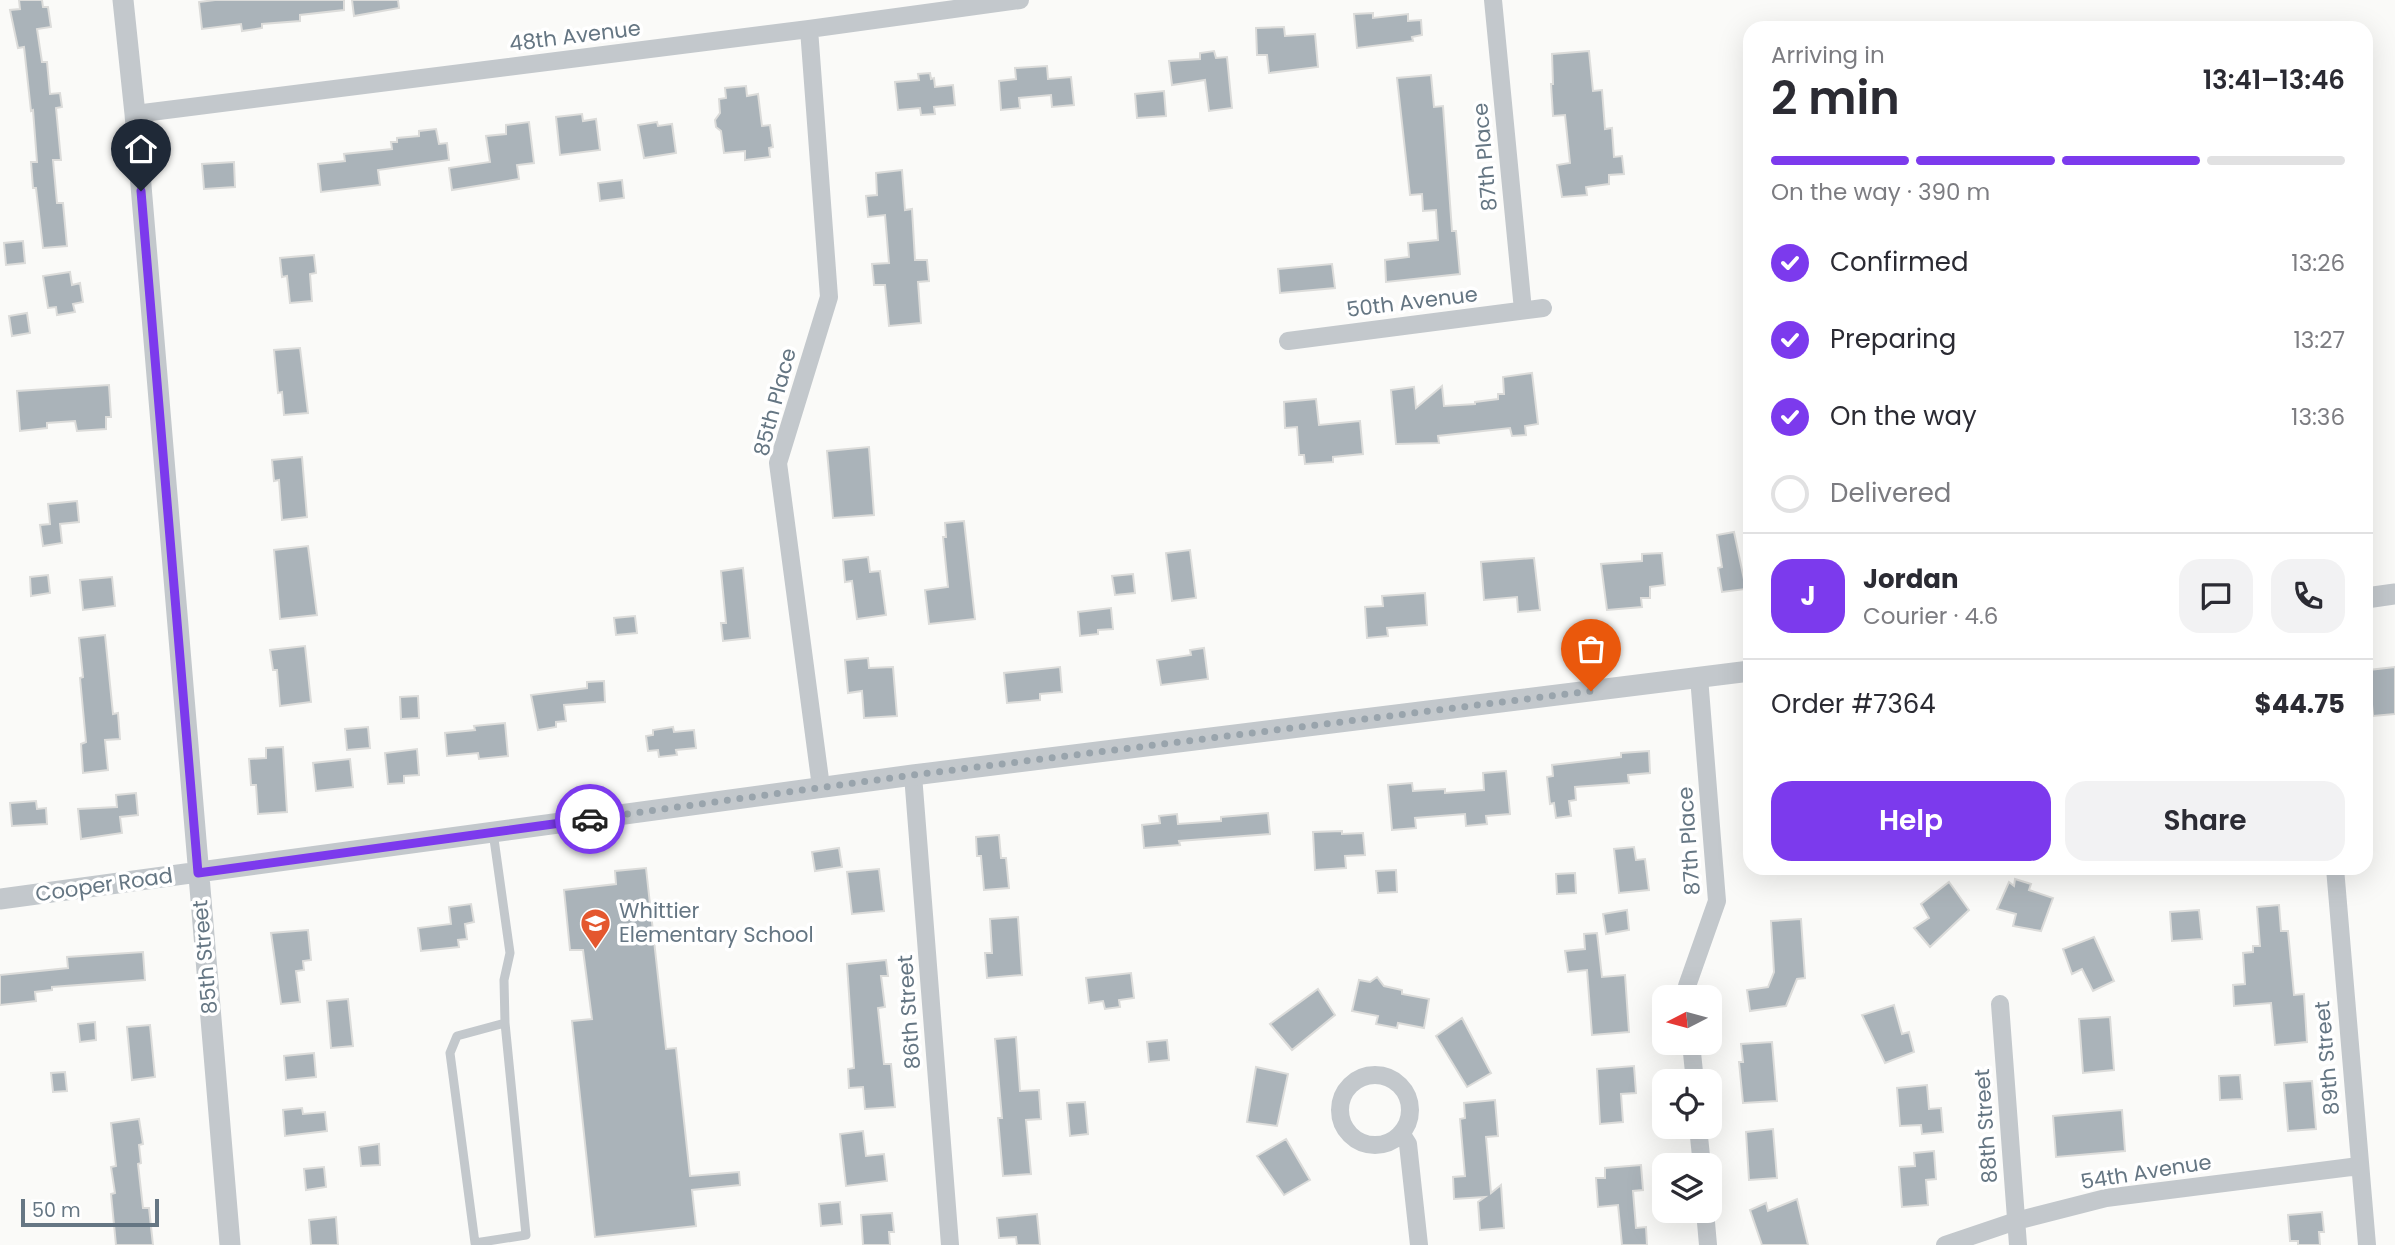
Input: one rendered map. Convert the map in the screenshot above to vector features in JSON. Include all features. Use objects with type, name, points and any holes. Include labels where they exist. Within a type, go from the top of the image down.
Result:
[{"type":"street","name":"85th Street","points":[[123,0],[135,114],[230,1245]]},
{"type":"street","name":"48th Avenue","points":[[135,114],[1020,0]]},
{"type":"street","name":"87th Place","points":[[1493,0],[1523,310]]},
{"type":"street","name":"85th Place","points":[[809,29],[828,297],[778,463],[821,788]]},
{"type":"street","name":"50th Avenue","points":[[1287,341],[1543,308]]},
{"type":"street","points":[[2373,597],[2395,594]]},
{"type":"street","name":"Cooper Road","points":[[0,899],[913,775],[1743,672]]},
{"type":"street","name":"87th Place","points":[[1687,985],[1717,901],[1699,677]]},
{"type":"street","name":"86th Street","points":[[913,775],[950,1245]]},
{"type":"street","name":"89th Street","points":[[2336,875],[2367,1245]]},
{"type":"street","name":"88th Street","points":[[2000,1004],[2018,1245]]},
{"type":"street","points":[[1386,1076],[1404,1090],[1410,1112],[1401,1133],[1392,1141],[1381,1145],[1358,1141],[1349,1134],[1342,1125],[1340,1102],[1353,1082],[1363,1077],[1386,1076]]},
{"type":"street","points":[[1401,1133],[1408,1144],[1419,1245]]},
{"type":"street","name":"54th Avenue","points":[[1945,1245],[2016,1221],[2106,1198],[2359,1166]]},
{"type":"street","points":[[1706,1223],[1708,1245]]},
{"type":"lane","points":[[494,832],[510,953],[504,979],[505,1023],[526,1235],[475,1243],[450,1053],[457,1036],[505,1023]]},
{"type":"building","points":[[19,0],[42,0],[43,7],[48,7],[51,27],[37,29],[42,62],[47,62],[50,94],[60,93],[62,107],[56,108],[61,160],[53,160],[57,203],[63,203],[67,246],[43,248],[31,162],[37,162],[33,110],[31,111],[24,47],[18,48],[10,10],[20,9]]},
{"type":"building","points":[[344,0],[344,10],[300,15],[300,21],[262,24],[262,28],[242,31],[241,24],[202,29],[199,2]]},
{"type":"building","points":[[352,0],[398,0],[399,8],[354,16]]},
{"type":"building","points":[[1373,13],[1373,18],[1408,14],[1408,21],[1421,20],[1422,35],[1412,37],[1413,41],[1357,48],[1354,14]]},
{"type":"building","points":[[1284,27],[1285,36],[1315,34],[1318,67],[1269,73],[1267,55],[1257,55],[1256,28]]},
{"type":"building","points":[[1214,51],[1216,58],[1227,57],[1232,108],[1209,111],[1205,80],[1172,85],[1169,61],[1200,59],[1200,53]]},
{"type":"building","points":[[1589,51],[1593,91],[1602,90],[1605,129],[1612,128],[1614,157],[1622,156],[1624,174],[1609,175],[1609,184],[1586,187],[1587,195],[1562,197],[1557,165],[1570,163],[1565,115],[1553,116],[1552,54]]},
{"type":"building","points":[[1047,66],[1048,79],[1071,77],[1074,105],[1052,107],[1051,95],[1019,98],[1020,108],[1001,110],[999,81],[1016,79],[1015,68]]},
{"type":"building","points":[[930,73],[935,87],[953,85],[955,105],[934,107],[935,114],[921,115],[920,108],[898,110],[895,82],[919,80],[918,74]]},
{"type":"building","points":[[1431,75],[1434,107],[1443,106],[1452,231],[1456,231],[1460,274],[1386,282],[1385,260],[1409,257],[1408,243],[1438,240],[1436,210],[1423,211],[1422,194],[1410,195],[1397,78]]},
{"type":"building","points":[[746,86],[747,96],[758,94],[762,126],[770,125],[773,147],[769,148],[770,157],[745,160],[745,151],[724,153],[721,131],[716,127],[715,120],[720,113],[719,99],[726,98],[725,88]]},
{"type":"building","points":[[1164,91],[1166,116],[1137,118],[1135,94]]},
{"type":"building","points":[[582,114],[583,121],[596,119],[600,150],[560,155],[556,117]]},
{"type":"building","points":[[529,122],[534,163],[517,165],[519,179],[452,190],[449,168],[490,162],[486,136],[506,134],[506,125]]},
{"type":"building","points":[[657,122],[658,126],[672,124],[676,153],[644,158],[638,125]]},
{"type":"building","points":[[436,129],[439,144],[447,143],[449,160],[378,170],[380,185],[321,192],[318,164],[345,161],[344,154],[392,149],[391,142],[397,142],[397,138],[419,136],[419,131]]},
{"type":"building","points":[[234,162],[235,187],[204,189],[202,164]]},
{"type":"building","points":[[902,170],[905,210],[912,209],[915,260],[927,260],[929,281],[918,282],[921,323],[889,326],[885,285],[874,285],[872,264],[889,263],[885,215],[868,217],[866,196],[877,195],[876,173]]},
{"type":"building","points":[[622,180],[624,198],[600,201],[598,183]]},
{"type":"building","points":[[23,241],[25,263],[6,265],[4,243]]},
{"type":"building","points":[[314,255],[316,273],[310,274],[312,301],[290,303],[287,276],[282,277],[280,258]]},
{"type":"building","points":[[1332,264],[1335,288],[1280,293],[1278,269]]},
{"type":"building","points":[[70,272],[72,285],[80,283],[83,302],[73,304],[75,312],[57,315],[56,307],[48,308],[43,276]]},
{"type":"building","points":[[27,313],[30,333],[12,336],[9,316]]},
{"type":"building","points":[[300,348],[308,413],[284,415],[282,392],[278,393],[274,350]]},
{"type":"building","points":[[1532,373],[1538,424],[1525,426],[1526,435],[1512,436],[1510,428],[1438,436],[1439,443],[1396,444],[1391,390],[1414,387],[1416,408],[1442,386],[1444,406],[1475,404],[1498,399],[1498,394],[1504,394],[1503,377]]},
{"type":"building","points":[[109,385],[111,417],[106,417],[106,429],[77,431],[75,421],[47,423],[47,428],[20,431],[17,391]]},
{"type":"building","points":[[1316,399],[1319,425],[1360,421],[1363,454],[1333,457],[1333,462],[1305,464],[1304,455],[1299,455],[1297,427],[1285,428],[1284,402]]},
{"type":"building","points":[[869,447],[874,515],[833,518],[827,451]]},
{"type":"building","points":[[302,457],[307,517],[282,520],[279,480],[274,481],[272,460]]},
{"type":"building","points":[[77,501],[79,522],[60,524],[62,543],[43,546],[40,525],[50,524],[48,504]]},
{"type":"building","points":[[964,521],[975,619],[929,624],[925,590],[948,587],[943,537],[946,537],[945,523]]},
{"type":"building","points":[[1734,532],[1743,575],[1743,589],[1722,592],[1718,568],[1722,567],[1717,535]]},
{"type":"building","points":[[308,546],[317,615],[280,619],[274,550]]},
{"type":"building","points":[[1190,550],[1196,598],[1172,601],[1166,553]]},
{"type":"building","points":[[1662,553],[1665,585],[1650,587],[1650,598],[1641,598],[1642,607],[1607,610],[1601,564],[1642,561],[1642,554]]},
{"type":"building","points":[[868,557],[870,572],[880,571],[886,615],[857,619],[852,581],[845,582],[843,560]]},
{"type":"building","points":[[1534,558],[1540,610],[1518,612],[1517,597],[1484,600],[1481,562]]},
{"type":"building","points":[[743,568],[750,638],[723,641],[721,623],[726,623],[721,571]]},
{"type":"building","points":[[1133,574],[1135,593],[1115,595],[1112,576]]},
{"type":"building","points":[[48,575],[50,593],[31,596],[30,577]]},
{"type":"building","points":[[112,577],[115,606],[83,610],[80,580]]},
{"type":"building","points":[[1425,593],[1427,625],[1387,628],[1388,636],[1367,638],[1365,607],[1383,606],[1382,596]]},
{"type":"building","points":[[1111,608],[1113,629],[1098,630],[1098,634],[1080,636],[1078,612]]},
{"type":"building","points":[[635,616],[637,633],[616,635],[614,618]]},
{"type":"building","points":[[105,635],[113,714],[118,713],[120,739],[105,740],[108,770],[83,773],[81,744],[86,742],[79,638]]},
{"type":"building","points":[[305,646],[311,702],[280,706],[277,670],[273,670],[270,650]]},
{"type":"building","points":[[1204,648],[1208,679],[1161,685],[1157,660],[1191,655],[1190,650]]},
{"type":"building","points":[[868,658],[869,668],[893,667],[897,716],[864,718],[862,691],[848,693],[845,660]]},
{"type":"building","points":[[1060,667],[1062,692],[1040,694],[1040,700],[1007,703],[1004,673]]},
{"type":"building","points":[[2395,667],[2395,714],[2373,716],[2373,670]]},
{"type":"building","points":[[604,681],[605,702],[564,705],[566,721],[556,722],[556,727],[538,730],[531,695],[587,688],[587,682]]},
{"type":"building","points":[[418,696],[419,718],[401,719],[400,697]]},
{"type":"building","points":[[505,723],[508,756],[479,759],[478,753],[447,756],[445,733],[475,730],[474,726]]},
{"type":"building","points":[[368,727],[370,748],[347,750],[345,729]]},
{"type":"building","points":[[673,727],[674,732],[694,730],[696,748],[676,750],[677,755],[659,757],[658,750],[648,751],[646,736],[653,735],[653,730]]},
{"type":"building","points":[[283,747],[287,812],[258,814],[256,785],[251,785],[249,759],[266,758],[266,748]]},
{"type":"building","points":[[417,749],[419,775],[404,776],[404,783],[388,784],[385,753]]},
{"type":"building","points":[[1649,751],[1650,773],[1628,775],[1629,783],[1575,787],[1576,800],[1569,801],[1571,816],[1556,818],[1554,803],[1550,804],[1547,777],[1553,776],[1552,765]]},
{"type":"building","points":[[350,759],[353,787],[316,791],[313,763]]},
{"type":"building","points":[[1506,771],[1510,814],[1486,816],[1487,824],[1466,826],[1465,814],[1415,818],[1416,828],[1392,830],[1388,785],[1412,783],[1413,791],[1445,789],[1445,793],[1484,790],[1483,773]]},
{"type":"building","points":[[136,793],[138,815],[120,817],[122,833],[81,839],[78,809],[117,807],[116,795]]},
{"type":"building","points":[[36,801],[37,809],[46,808],[47,824],[12,826],[10,803]]},
{"type":"building","points":[[1268,813],[1270,834],[1179,841],[1180,845],[1144,848],[1142,825],[1160,823],[1159,816],[1177,814],[1178,824],[1221,821],[1221,817]]},
{"type":"building","points":[[1342,831],[1342,834],[1363,833],[1365,855],[1345,856],[1346,868],[1315,870],[1313,832]]},
{"type":"building","points":[[999,835],[1001,858],[1006,858],[1009,888],[984,890],[981,856],[977,856],[976,837]]},
{"type":"building","points":[[1634,847],[1636,860],[1645,859],[1649,890],[1619,893],[1614,849]]},
{"type":"building","points":[[839,848],[842,867],[815,871],[812,852]]},
{"type":"building","points":[[646,868],[666,1049],[676,1048],[690,1176],[739,1172],[740,1185],[692,1190],[696,1226],[595,1237],[572,1021],[592,1019],[583,950],[570,950],[564,890],[616,884],[615,871]]},
{"type":"building","points":[[879,869],[884,911],[852,914],[847,872]]},
{"type":"building","points":[[1396,870],[1397,892],[1378,893],[1376,871]]},
{"type":"building","points":[[1575,873],[1576,893],[1557,894],[1556,874]]},
{"type":"building","points":[[2015,879],[2031,884],[2029,890],[2053,898],[2041,931],[2013,926],[2016,914],[1997,909],[2009,882],[2014,886]]},
{"type":"building","points":[[1949,882],[1969,910],[1930,947],[1914,928],[1929,918],[1921,904]]},
{"type":"building","points":[[471,904],[474,922],[465,924],[467,939],[458,940],[459,947],[421,951],[418,928],[451,924],[449,907]]},
{"type":"building","points":[[2279,905],[2281,931],[2288,931],[2294,995],[2304,994],[2307,1042],[2275,1045],[2271,1003],[2234,1006],[2233,985],[2245,984],[2243,953],[2253,952],[2253,946],[2260,946],[2257,907]]},
{"type":"building","points":[[1627,910],[1629,930],[1606,934],[1603,914]]},
{"type":"building","points":[[2199,910],[2202,939],[2172,941],[2170,912]]},
{"type":"building","points":[[1018,917],[1022,975],[987,978],[985,953],[992,953],[990,919]]},
{"type":"building","points":[[1801,919],[1805,978],[1797,979],[1786,1006],[1750,1011],[1747,990],[1768,987],[1774,972],[1771,921]]},
{"type":"building","points":[[308,930],[311,960],[303,961],[304,970],[296,971],[300,1002],[281,1004],[271,933]]},
{"type":"building","points":[[1597,933],[1602,977],[1625,975],[1629,1032],[1592,1035],[1587,970],[1568,972],[1565,951],[1585,949],[1584,934]]},
{"type":"building","points":[[2094,937],[2114,981],[2093,991],[2082,969],[2072,974],[2063,949]]},
{"type":"building","points":[[143,952],[145,980],[52,987],[52,990],[35,992],[36,1001],[0,1005],[0,975],[68,968],[67,957]]},
{"type":"building","points":[[886,960],[888,976],[881,976],[885,1007],[878,1008],[884,1064],[891,1064],[895,1107],[865,1109],[863,1087],[849,1088],[848,1069],[854,1068],[847,964]]},
{"type":"building","points":[[1131,973],[1134,998],[1119,1000],[1120,1007],[1105,1009],[1103,1001],[1089,1003],[1086,978]]},
{"type":"building","points":[[1377,977],[1384,986],[1402,990],[1402,994],[1429,999],[1424,1028],[1398,1023],[1397,1028],[1376,1024],[1378,1016],[1352,1011],[1359,980],[1370,982]]},
{"type":"building","points":[[1318,989],[1335,1015],[1292,1050],[1270,1024]]},
{"type":"building","points":[[348,999],[353,1046],[331,1048],[327,1001]]},
{"type":"building","points":[[1894,1005],[1902,1034],[1909,1032],[1914,1052],[1885,1063],[1862,1015]]},
{"type":"building","points":[[2110,1017],[2114,1070],[2083,1073],[2079,1019]]},
{"type":"building","points":[[1462,1018],[1491,1073],[1467,1087],[1436,1036]]},
{"type":"building","points":[[95,1022],[96,1040],[80,1042],[78,1024]]},
{"type":"building","points":[[150,1025],[155,1077],[132,1080],[127,1027]]},
{"type":"building","points":[[1016,1037],[1020,1091],[1039,1090],[1041,1119],[1026,1120],[1031,1174],[1003,1176],[998,1118],[1002,1118],[995,1039]]},
{"type":"building","points":[[1167,1040],[1169,1060],[1149,1062],[1147,1042]]},
{"type":"building","points":[[1772,1042],[1777,1101],[1743,1103],[1739,1062],[1743,1062],[1741,1044]]},
{"type":"building","points":[[314,1053],[316,1077],[286,1080],[284,1056]]},
{"type":"building","points":[[1634,1066],[1636,1093],[1621,1094],[1623,1122],[1600,1124],[1597,1069]]},
{"type":"building","points":[[1256,1067],[1288,1074],[1277,1126],[1247,1122]]},
{"type":"building","points":[[65,1072],[67,1091],[53,1092],[51,1073]]},
{"type":"building","points":[[2240,1075],[2242,1099],[2220,1100],[2219,1076]]},
{"type":"building","points":[[2312,1081],[2316,1129],[2288,1131],[2284,1083]]},
{"type":"building","points":[[1927,1085],[1929,1109],[1941,1108],[1943,1132],[1922,1134],[1921,1125],[1900,1126],[1897,1088]]},
{"type":"building","points":[[1495,1100],[1498,1136],[1486,1137],[1491,1193],[1501,1185],[1504,1228],[1480,1230],[1478,1202],[1485,1197],[1454,1199],[1453,1177],[1465,1176],[1460,1119],[1465,1118],[1464,1103]]},
{"type":"building","points":[[1085,1102],[1088,1134],[1070,1136],[1067,1103]]},
{"type":"building","points":[[302,1108],[303,1114],[325,1112],[327,1131],[285,1136],[283,1110]]},
{"type":"building","points":[[2122,1110],[2125,1151],[2056,1157],[2053,1116]]},
{"type":"building","points":[[139,1119],[143,1144],[139,1145],[141,1163],[138,1164],[143,1208],[149,1208],[153,1245],[116,1245],[111,1194],[115,1193],[111,1167],[116,1166],[111,1123]]},
{"type":"building","points":[[1773,1129],[1777,1178],[1749,1180],[1746,1132]]},
{"type":"building","points":[[863,1131],[866,1156],[884,1154],[887,1181],[846,1186],[840,1134]]},
{"type":"building","points":[[1286,1139],[1310,1180],[1284,1195],[1257,1156]]},
{"type":"building","points":[[379,1144],[380,1165],[361,1166],[359,1147]]},
{"type":"building","points":[[1934,1151],[1936,1179],[1926,1180],[1928,1205],[1902,1207],[1899,1167],[1915,1166],[1914,1153]]},
{"type":"building","points":[[1641,1165],[1643,1190],[1633,1191],[1636,1228],[1646,1227],[1647,1245],[1622,1245],[1618,1205],[1598,1207],[1596,1178],[1605,1178],[1605,1168]]},
{"type":"building","points":[[324,1167],[326,1187],[306,1190],[304,1169]]},
{"type":"building","points":[[1797,1199],[1808,1245],[1762,1245],[1750,1210],[1766,1203],[1768,1211]]},
{"type":"building","points":[[840,1202],[842,1224],[821,1226],[819,1204]]},
{"type":"building","points":[[2322,1212],[2324,1232],[2319,1232],[2320,1245],[2298,1245],[2298,1241],[2290,1241],[2288,1215]]},
{"type":"building","points":[[892,1213],[894,1232],[889,1232],[890,1245],[863,1245],[861,1215]]},
{"type":"building","points":[[1037,1214],[1040,1245],[1017,1245],[1016,1237],[999,1238],[997,1218]]},
{"type":"building","points":[[336,1217],[338,1245],[311,1245],[309,1220]]},
{"type":"way so far","points":[[590,819],[913,775],[1591,691]]},
{"type":"place","name":"Whittier Elementary School","points":[[596,950]]},
{"type":"route","points":[[141,191],[198,873],[590,819]]}]
